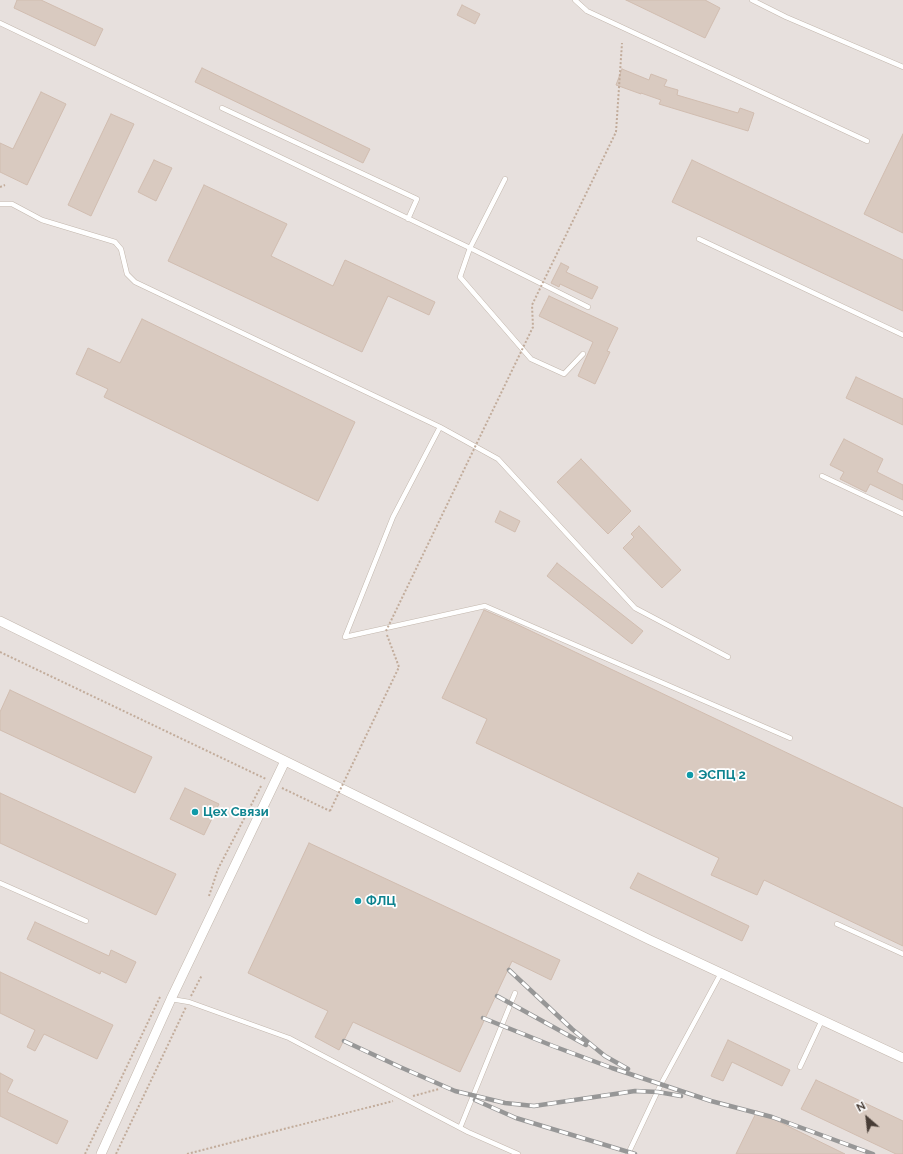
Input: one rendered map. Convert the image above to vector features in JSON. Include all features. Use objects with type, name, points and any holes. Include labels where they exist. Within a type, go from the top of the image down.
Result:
[{"type":"street","points":[[0,621],[650,940],[903,1058]]},
{"type":"street","points":[[101,1154],[171,1000],[285,761]]},
{"type":"lane","points":[[574,0],[587,11],[867,141]]},
{"type":"lane","points":[[752,0],[786,17],[903,67]]},
{"type":"lane","points":[[0,23],[470,248],[588,307]]},
{"type":"lane","points":[[222,108],[417,199],[408,219]]},
{"type":"lane","points":[[504,178],[470,248],[460,277],[531,359],[564,374],[584,354]]},
{"type":"lane","points":[[0,204],[12,204],[42,220],[115,242],[121,249],[127,274],[134,282],[440,427],[498,459],[635,608],[728,657]]},
{"type":"lane","points":[[699,239],[903,334]]},
{"type":"lane","points":[[440,427],[393,517],[345,637],[485,606],[790,738]]},
{"type":"lane","points":[[822,476],[903,514]]},
{"type":"lane","points":[[0,883],[86,921]]},
{"type":"lane","points":[[837,924],[903,954]]},
{"type":"lane","points":[[628,1154],[661,1084],[721,973]]},
{"type":"lane","points":[[460,1128],[515,993]]},
{"type":"lane","points":[[171,1000],[188,1002],[289,1038],[460,1128],[518,1154]]},
{"type":"lane","points":[[800,1066],[822,1020]]},
{"type":"path","points":[[0,652],[266,778],[274,784],[330,811],[400,667],[386,631],[533,328],[532,305],[616,132],[622,44]]},
{"type":"path","points":[[0,187],[5,185]]},
{"type":"path","points":[[208,897],[218,869],[266,778]]},
{"type":"path","points":[[116,1154],[202,975]]},
{"type":"path","points":[[85,1154],[160,997]]},
{"type":"path","points":[[187,1154],[439,1089]]},
{"type":"shaded area","points":[[0,0],[903,0],[903,1154],[0,1154]]},
{"type":"building","points":[[17,0],[41,0],[103,29],[95,46],[14,8]]},
{"type":"building","points":[[626,0],[705,0],[720,8],[705,38]]},
{"type":"building","points":[[462,5],[480,14],[475,24],[457,15]]},
{"type":"building","points":[[202,68],[370,149],[363,163],[195,82]]},
{"type":"building","points":[[622,69],[649,80],[651,74],[667,80],[664,86],[678,90],[677,95],[738,113],[740,108],[754,113],[748,131],[659,104],[661,100],[616,85]]},
{"type":"building","points":[[41,92],[66,104],[27,185],[0,172],[0,143],[13,149]]},
{"type":"building","points":[[111,114],[134,124],[91,216],[68,205]]},
{"type":"building","points":[[903,134],[903,233],[864,214]]},
{"type":"building","points":[[154,160],[172,168],[156,201],[138,192]]},
{"type":"building","points":[[692,160],[903,260],[903,311],[672,202]]},
{"type":"building","points":[[204,185],[287,224],[271,256],[333,286],[345,260],[435,302],[429,315],[388,296],[362,352],[168,261]]},
{"type":"building","points":[[561,263],[569,267],[566,272],[598,287],[592,299],[560,284],[559,287],[551,283]]},
{"type":"building","points":[[549,296],[618,328],[607,351],[610,352],[595,384],[578,376],[593,342],[539,316]]},
{"type":"building","points":[[142,319],[355,422],[318,501],[104,397],[108,389],[76,374],[88,348],[120,363]]},
{"type":"building","points":[[856,377],[903,399],[903,425],[846,398]]},
{"type":"building","points":[[844,439],[883,459],[877,472],[903,485],[903,500],[870,484],[866,492],[840,479],[844,472],[830,465]]},
{"type":"building","points":[[581,459],[631,511],[608,534],[557,482]]},
{"type":"building","points":[[500,511],[520,521],[515,532],[495,522]]},
{"type":"building","points":[[639,526],[681,570],[662,588],[623,548],[634,537],[631,534]]},
{"type":"building","points":[[557,563],[643,631],[632,644],[547,576]]},
{"type":"building","name":"ЭСПЦ 2","points":[[484,610],[903,808],[903,946],[764,880],[757,895],[711,875],[719,858],[476,743],[487,719],[442,698]]},
{"type":"building","points":[[10,690],[152,757],[135,793],[0,730],[0,712]]},
{"type":"building","name":"Цех Связи","points":[[185,788],[219,804],[204,835],[170,819]]},
{"type":"building","points":[[0,793],[176,874],[156,915],[0,843]]},
{"type":"building","name":"ФЛЦ","points":[[309,843],[560,960],[551,980],[512,961],[460,1072],[353,1022],[339,1050],[315,1037],[328,1011],[248,973]]},
{"type":"building","points":[[638,873],[749,926],[742,941],[630,888]]},
{"type":"building","points":[[35,922],[109,956],[111,950],[136,962],[126,983],[101,971],[100,974],[27,939]]},
{"type":"building","points":[[0,972],[113,1025],[97,1059],[44,1034],[35,1051],[27,1047],[35,1030],[0,1013]]},
{"type":"building","points":[[728,1040],[790,1070],[782,1086],[732,1062],[723,1081],[711,1076]]},
{"type":"building","points":[[0,1073],[13,1080],[7,1092],[68,1121],[57,1144],[0,1116]]},
{"type":"building","points":[[816,1080],[903,1121],[903,1154],[896,1154],[801,1109]]},
{"type":"building","points":[[757,1111],[845,1154],[736,1154]]},
{"type":"railway","points":[[509,970],[572,1029],[605,1056],[628,1069]]},
{"type":"railway","points":[[497,996],[586,1045]]},
{"type":"railway","points":[[483,1018],[612,1068],[711,1101],[772,1117],[873,1154]]},
{"type":"railway","points":[[344,1041],[455,1091],[505,1103],[534,1106],[635,1091],[658,1092],[681,1096]]},
{"type":"railway","points":[[475,1100],[516,1118],[635,1154]]},
{"type":"place","name":"ЭСПЦ 2","points":[[690,775]]},
{"type":"place","name":"Цех Связи","points":[[195,812]]},
{"type":"place","name":"ФЛЦ","points":[[358,901]]}]
